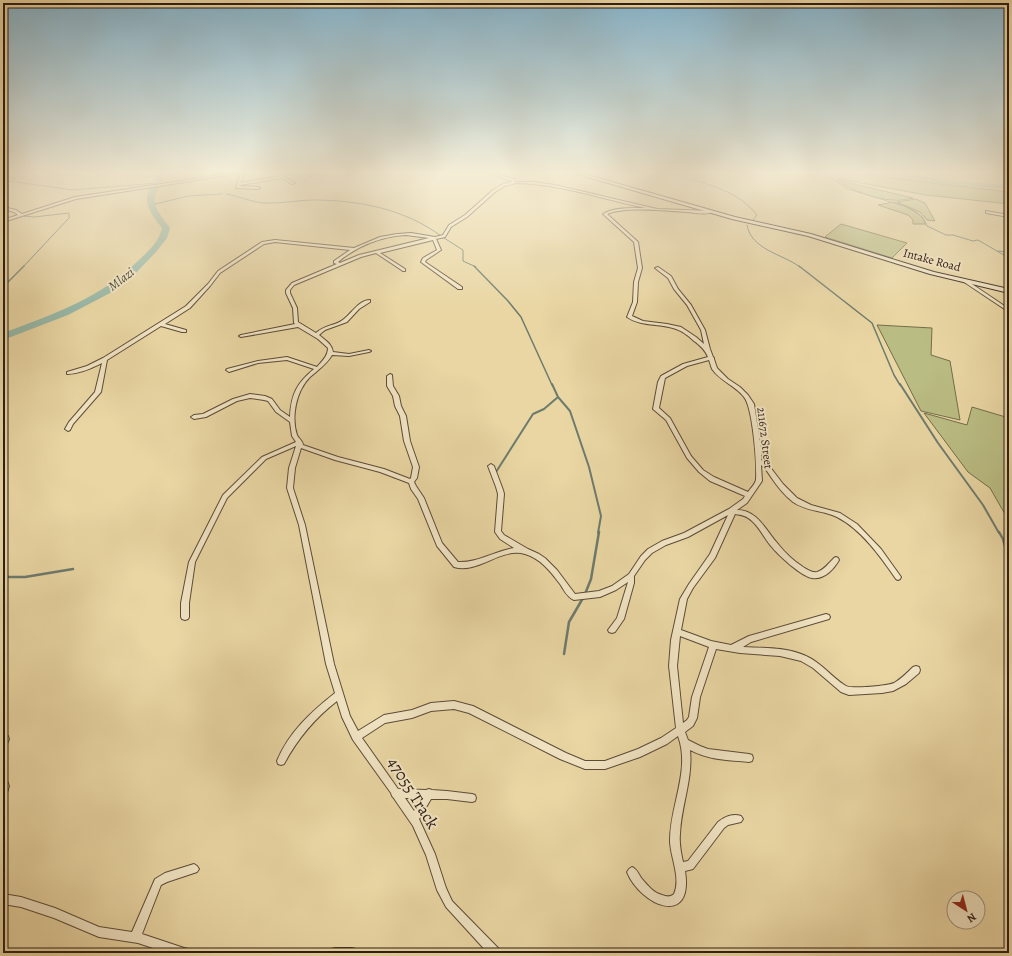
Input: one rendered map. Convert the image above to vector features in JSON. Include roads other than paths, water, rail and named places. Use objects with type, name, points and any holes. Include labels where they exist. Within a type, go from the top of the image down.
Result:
[{"type":"street","points":[[3,221],[12,219]]},
{"type":"street","points":[[3,225],[12,219]]},
{"type":"street","points":[[462,219],[449,227],[446,235],[376,252],[340,264],[327,271],[297,281],[290,286],[288,293],[295,308],[295,321],[328,346],[330,353],[328,358],[303,381],[299,388],[292,409],[292,422],[296,437],[301,446],[382,470],[411,482],[421,498],[438,544],[456,565],[460,566],[472,564],[513,550],[528,552]]},
{"type":"street","name":"211672 Street","points":[[610,219],[636,242],[640,268],[636,282],[636,302],[629,317],[642,322],[678,328],[694,338],[708,350],[716,369],[726,380],[738,388],[751,404],[759,461],[759,481],[745,501],[732,512],[686,535],[664,543],[650,551],[643,558],[631,576]]},
{"type":"street","name":"Intake Road","points":[[738,219],[827,240],[893,261],[965,281],[1009,291]]},
{"type":"street","points":[[340,264],[335,262],[355,249],[395,235],[411,235],[434,238]]},
{"type":"street","points":[[434,238],[439,250],[424,259],[423,262],[460,288]]},
{"type":"street","points":[[69,373],[89,367],[105,359],[191,305],[218,272],[263,243],[275,241],[355,249]]},
{"type":"street","points":[[376,252],[404,270]]},
{"type":"street","points":[[657,268],[670,277],[676,288],[689,304],[703,330],[708,350]]},
{"type":"street","points":[[965,281],[1009,311]]},
{"type":"street","points":[[316,336],[323,329],[345,321],[357,308],[368,301]]},
{"type":"street","points":[[161,324],[184,331]]},
{"type":"street","points":[[241,336],[299,325]]},
{"type":"street","points":[[330,353],[349,355],[369,351]]},
{"type":"street","points":[[229,370],[258,362],[287,358],[316,368]]},
{"type":"street","points":[[712,358],[685,365],[663,377],[660,383],[660,391],[656,403],[656,409],[668,419],[689,457],[701,471],[712,479],[750,495]]},
{"type":"street","points":[[68,429],[71,423],[98,392],[105,359]]},
{"type":"street","points":[[390,376],[390,386],[396,396],[398,406],[403,416],[407,441],[416,467],[414,478],[411,482]]},
{"type":"street","points":[[194,417],[204,416],[235,400],[250,396],[270,400],[278,411],[292,422]]},
{"type":"street","points":[[185,617],[185,603],[192,562],[225,497],[264,458],[300,442]]},
{"type":"street","name":"47055 Track","points":[[300,442],[292,468],[290,488],[302,525],[325,639],[346,717],[356,737],[414,819],[430,854],[442,890],[449,904],[474,933],[495,953]]},
{"type":"street","points":[[759,461],[765,464],[798,503],[834,514],[848,521],[886,558],[898,577]]},
{"type":"street","points":[[491,466],[494,478],[500,488],[501,494],[498,532],[502,537],[536,555],[559,578],[568,592],[574,597],[606,592],[631,576]]},
{"type":"street","points":[[632,872],[643,890],[652,897],[669,902],[675,900],[680,894],[681,878],[675,835],[677,813],[686,766],[685,743],[680,730],[673,666],[673,652],[686,593],[713,556],[732,512],[742,512],[755,519],[777,548],[811,575],[819,575],[824,572],[836,560]]},
{"type":"street","points":[[612,630],[620,619],[631,583],[631,576]]},
{"type":"street","points":[[732,649],[749,639],[826,617]]},
{"type":"street","points":[[677,632],[714,645],[732,649],[772,652],[801,657],[817,665],[843,688],[851,691],[882,691],[892,689],[916,670]]},
{"type":"street","points":[[356,737],[384,720],[412,714],[431,707],[454,705],[470,709],[562,756],[585,765],[598,766],[640,753],[664,741],[692,721],[696,697],[711,659],[714,645]]},
{"type":"street","points":[[281,761],[297,733],[322,708],[339,695]]},
{"type":"street","points":[[685,743],[698,750],[708,753],[749,758]]},
{"type":"street","points":[[3,781],[5,786],[3,793]]},
{"type":"street","points":[[395,793],[429,794],[472,798]]},
{"type":"street","points":[[414,819],[429,794]]},
{"type":"street","points":[[679,867],[690,866],[721,825],[726,821],[738,819]]},
{"type":"street","points":[[136,938],[158,882],[165,878],[194,869]]},
{"type":"street","points":[[3,899],[21,902],[54,913],[99,932],[136,938],[184,953]]},
{"type":"street","points":[[335,953],[352,953]]},
{"type":"waterway","points":[[23,267],[68,219]]},
{"type":"waterway","name":"Mlazi","points":[[3,337],[80,306],[125,279],[153,251],[163,238],[166,228],[159,219]]},
{"type":"waterway","points":[[411,219],[441,236]]},
{"type":"waterway","points":[[923,219],[927,226],[946,235],[953,235],[973,241],[978,240],[1009,258]]},
{"type":"waterway","points":[[747,225],[750,233],[761,246],[800,267]]},
{"type":"waterway","points":[[444,238],[463,250],[463,261],[474,266]]},
{"type":"waterway","points":[[998,251],[1009,252]]},
{"type":"waterway","points":[[474,266],[508,301],[521,317],[552,385]]},
{"type":"waterway","points":[[799,266],[872,323],[894,375],[900,385]]},
{"type":"waterway","points":[[3,287],[23,267]]},
{"type":"waterway","points":[[552,384],[558,397]]},
{"type":"waterway","points":[[900,384],[938,443],[983,505],[999,533]]},
{"type":"waterway","points":[[496,472],[533,414],[544,409],[558,397]]},
{"type":"waterway","points":[[558,397],[570,411],[589,467],[601,516],[598,533]]},
{"type":"waterway","points":[[585,594],[591,579],[599,532]]},
{"type":"waterway","points":[[999,532],[1003,539],[1009,561]]},
{"type":"waterway","points":[[3,577],[25,577],[73,569]]},
{"type":"waterway","points":[[564,654],[569,622],[583,598]]}]
